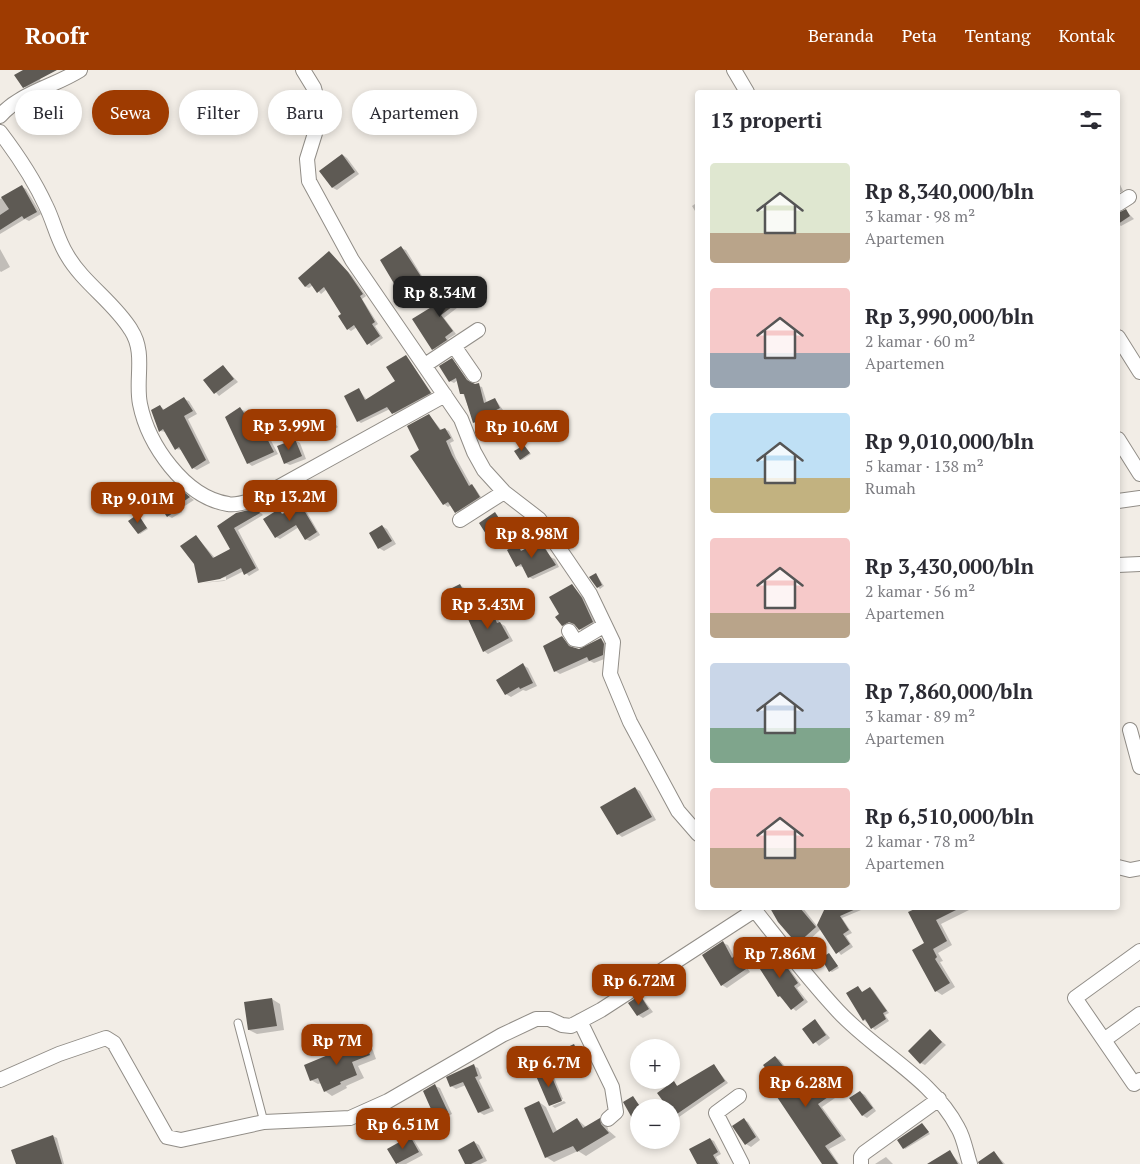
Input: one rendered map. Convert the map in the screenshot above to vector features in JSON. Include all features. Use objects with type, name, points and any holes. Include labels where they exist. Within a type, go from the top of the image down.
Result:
[{"type":"street","points":[[0,116],[28,96],[66,79],[80,70]]},
{"type":"street","points":[[303,70],[314,88],[321,114],[307,159],[309,181],[352,260],[461,419],[474,452],[484,470],[504,492],[539,519],[582,580],[613,642],[610,674],[630,722],[678,811],[695,827]]},
{"type":"street","points":[[734,70],[746,90]]},
{"type":"street","points":[[0,132],[47,207],[54,232],[68,257],[132,330],[138,345],[139,402],[146,427],[170,470],[197,490],[214,500],[229,505],[257,499],[445,395]]},
{"type":"street","points":[[425,365],[478,330]]},
{"type":"street","points":[[1120,340],[1140,372]]},
{"type":"street","points":[[454,346],[474,375]]},
{"type":"street","points":[[1120,446],[1140,474]]},
{"type":"street","points":[[460,520],[504,492]]},
{"type":"street","points":[[1120,502],[1140,498]]},
{"type":"street","points":[[1120,565],[1140,564]]},
{"type":"street","points":[[569,631],[574,639],[580,640],[605,626]]},
{"type":"street","points":[[1130,730],[1140,768]]},
{"type":"street","points":[[1120,868],[1139,871]]},
{"type":"street","points":[[0,1080],[59,1054],[106,1038],[114,1042],[167,1136],[181,1140],[264,1122],[350,1118],[388,1101],[502,1035],[536,1019],[549,1019],[562,1025],[571,1026],[752,910]]},
{"type":"street","points":[[755,910],[838,1011],[871,1043],[909,1072],[939,1099],[959,1129],[970,1164]]},
{"type":"street","points":[[1138,1085],[1075,998],[1140,951]]},
{"type":"street","points":[[1104,1040],[1140,1014]]},
{"type":"street","points":[[580,1021],[612,1087],[616,1112],[608,1119]]},
{"type":"street","points":[[740,1096],[716,1113],[742,1164]]},
{"type":"street","points":[[861,1164],[861,1156],[864,1153],[939,1099]]},
{"type":"lane","points":[[238,1023],[264,1122]]},
{"type":"building","points":[[23,70],[57,70],[23,88],[14,75]]},
{"type":"building","points":[[342,154],[355,172],[332,188],[319,171]]},
{"type":"building","points":[[22,185],[37,212],[24,219],[22,216],[0,230],[0,215],[9,209],[1,197]]},
{"type":"building","points":[[1126,209],[1130,216],[1120,223],[1120,212]]},
{"type":"building","points":[[401,246],[422,278],[419,280],[424,288],[405,302],[380,260]]},
{"type":"building","points":[[329,251],[348,272],[363,294],[360,296],[375,322],[372,324],[380,336],[367,345],[354,325],[347,330],[338,316],[341,314],[324,287],[317,293],[310,283],[305,287],[298,278]]},
{"type":"building","points":[[472,282],[476,289],[441,315],[453,331],[445,337],[447,340],[432,350],[412,319]]},
{"type":"building","points":[[406,355],[431,393],[392,414],[387,407],[357,422],[344,396],[359,388],[365,400],[395,381],[386,367]]},
{"type":"building","points":[[452,358],[467,380],[475,384],[479,383],[484,403],[495,398],[500,408],[487,415],[488,417],[473,423],[464,394],[460,394],[456,378],[449,382],[439,366]]},
{"type":"building","points":[[223,365],[234,379],[214,394],[203,380]]},
{"type":"building","points":[[184,397],[193,411],[184,416],[206,460],[192,469],[179,447],[175,450],[163,429],[159,432],[151,410],[160,405],[163,410]]},
{"type":"building","points":[[240,407],[254,428],[260,425],[274,452],[247,464],[225,417]]},
{"type":"building","points":[[429,414],[440,430],[445,428],[451,438],[446,441],[452,455],[469,486],[472,484],[480,497],[455,513],[448,502],[443,505],[410,456],[419,450],[407,426]]},
{"type":"building","points":[[331,417],[336,426],[326,433],[320,424]]},
{"type":"building","points":[[295,439],[302,456],[284,464],[277,446]]},
{"type":"building","points":[[524,445],[530,453],[520,460],[514,451]]},
{"type":"building","points":[[178,487],[190,497],[177,506],[179,509],[167,517],[155,499]]},
{"type":"building","points":[[301,505],[317,532],[305,540],[296,525],[275,538],[263,519],[279,509],[282,514]]},
{"type":"building","points":[[257,508],[260,513],[234,528],[256,568],[244,575],[241,568],[220,579],[198,583],[194,564],[180,546],[196,535],[213,558],[230,549],[217,526],[236,513]]},
{"type":"building","points":[[495,512],[502,523],[486,534],[479,523]]},
{"type":"building","points":[[138,514],[147,528],[138,534],[128,521]]},
{"type":"building","points":[[382,525],[392,541],[378,549],[369,533]]},
{"type":"building","points":[[540,541],[556,565],[528,578],[521,564],[516,567],[507,550],[517,544],[521,551]]},
{"type":"building","points":[[596,573],[602,585],[597,588],[589,577]]},
{"type":"building","points":[[460,584],[465,594],[448,603],[442,593]]},
{"type":"building","points":[[572,584],[582,598],[593,622],[579,630],[574,624],[569,622],[562,626],[555,617],[559,614],[549,597]]},
{"type":"building","points":[[490,608],[497,623],[500,622],[509,638],[483,652],[468,619]]},
{"type":"building","points":[[562,636],[569,646],[579,649],[601,638],[604,644],[603,655],[589,661],[587,657],[554,672],[543,646]]},
{"type":"building","points":[[523,663],[533,683],[520,689],[519,687],[505,695],[496,680]]},
{"type":"building","points":[[635,787],[652,817],[617,835],[600,807]]},
{"type":"building","points":[[771,910],[802,910],[816,927],[797,944],[778,922]]},
{"type":"building","points":[[824,910],[854,910],[840,916],[849,930],[843,934],[850,944],[836,954],[817,925]]},
{"type":"building","points":[[912,910],[956,910],[936,920],[947,941],[933,949],[937,957],[935,959],[950,983],[935,992],[912,950],[924,943],[908,912]]},
{"type":"building","points":[[723,941],[732,958],[736,955],[746,969],[721,986],[702,955]]},
{"type":"building","points":[[775,950],[798,983],[794,986],[804,1000],[791,1010],[780,996],[778,997],[756,963]]},
{"type":"building","points":[[829,953],[838,966],[829,972],[821,958]]},
{"type":"building","points":[[858,986],[862,992],[870,987],[887,1011],[883,1013],[886,1019],[871,1029],[865,1019],[863,1021],[846,993]]},
{"type":"building","points":[[640,995],[649,1009],[637,1016],[628,1003]]},
{"type":"building","points":[[272,998],[277,1026],[248,1030],[244,1002]]},
{"type":"building","points":[[815,1019],[826,1035],[813,1044],[802,1029]]},
{"type":"building","points":[[930,1029],[942,1042],[920,1064],[908,1051]]},
{"type":"building","points":[[364,1040],[370,1055],[352,1062],[357,1075],[340,1082],[341,1084],[324,1092],[318,1078],[310,1081],[304,1065]]},
{"type":"building","points":[[574,1044],[581,1059],[561,1067],[555,1053]]},
{"type":"building","points":[[775,1056],[794,1080],[812,1068],[831,1095],[818,1104],[841,1136],[825,1146],[838,1164],[822,1164],[777,1097],[785,1092],[763,1065]]},
{"type":"building","points":[[474,1064],[478,1076],[475,1077],[490,1108],[478,1113],[463,1082],[450,1087],[446,1077]]},
{"type":"building","points":[[714,1064],[725,1081],[680,1112],[680,1099],[661,1099],[657,1093],[663,1089],[680,1089],[680,1084]]},
{"type":"building","points":[[549,1070],[562,1101],[549,1106],[536,1076]]},
{"type":"building","points":[[435,1084],[448,1112],[435,1118],[423,1091]]},
{"type":"building","points":[[860,1091],[873,1108],[862,1116],[849,1098]]},
{"type":"building","points":[[633,1096],[635,1099],[630,1099],[630,1114],[623,1102]]},
{"type":"building","points":[[539,1101],[553,1133],[577,1118],[583,1128],[600,1118],[601,1124],[609,1133],[577,1152],[573,1146],[545,1158],[524,1108]]},
{"type":"building","points":[[744,1118],[756,1137],[745,1145],[732,1126]]},
{"type":"building","points":[[922,1123],[929,1132],[903,1149],[897,1140]]},
{"type":"building","points":[[53,1135],[62,1164],[16,1164],[11,1150]]},
{"type":"building","points":[[410,1136],[419,1152],[396,1164],[387,1149]]},
{"type":"building","points":[[710,1138],[718,1152],[713,1155],[718,1164],[697,1164],[689,1149]]},
{"type":"building","points":[[474,1141],[483,1158],[471,1164],[465,1164],[458,1150]]},
{"type":"building","points":[[950,1150],[958,1164],[927,1164]]},
{"type":"building","points":[[994,1151],[1003,1164],[979,1164],[978,1162]]}]
